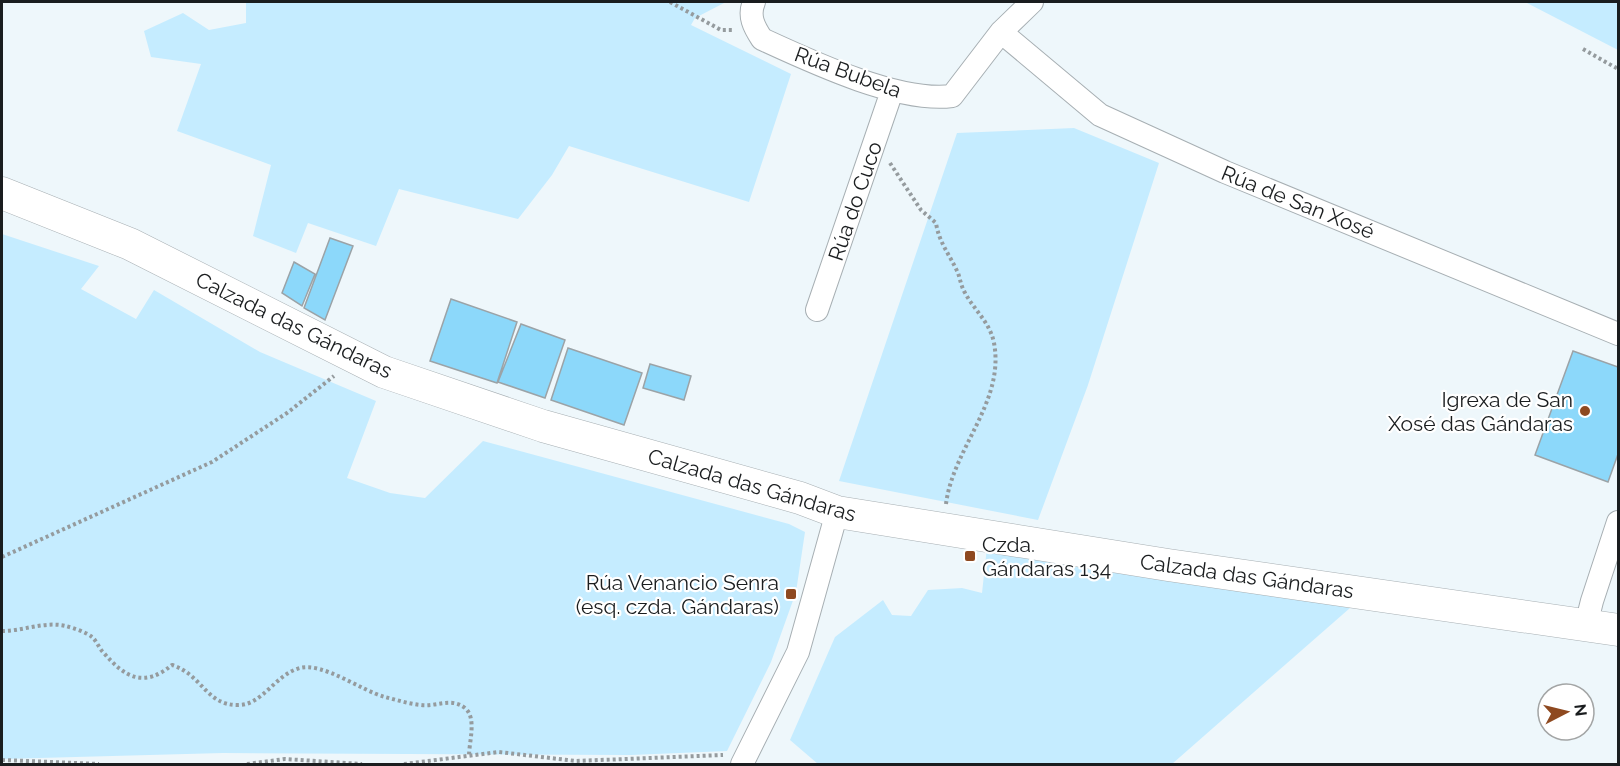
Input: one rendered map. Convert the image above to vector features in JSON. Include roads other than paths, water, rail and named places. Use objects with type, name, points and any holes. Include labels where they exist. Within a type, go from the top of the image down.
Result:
[{"type":"main road","name":"Calzada das Gándaras","points":[[2,193],[130,244],[384,372],[543,426],[800,498],[837,512],[1168,565],[1618,630]]},
{"type":"street","name":"Rúa Bubela","points":[[754,2],[751,9],[753,26],[762,39],[892,91],[931,99],[952,96],[1001,32]]},
{"type":"street","points":[[1001,32],[1032,2]]},
{"type":"street","name":"Rúa de San Xosé","points":[[1001,32],[1100,115],[1225,172],[1618,334]]},
{"type":"street","name":"Rúa do Cuco","points":[[818,310],[892,91]]},
{"type":"street","points":[[743,763],[798,652],[837,512]]},
{"type":"street","points":[[1586,626],[1618,522]]},
{"type":"place","name":"Igrexa de San Xosé das Gándaras","points":[[1585,411]]},
{"type":"place","name":"Czda. Gándaras 134","points":[[970,556]]},
{"type":"place","name":"Rúa Venancio Senra (esq. czda. Gándaras)","points":[[791,594]]}]
